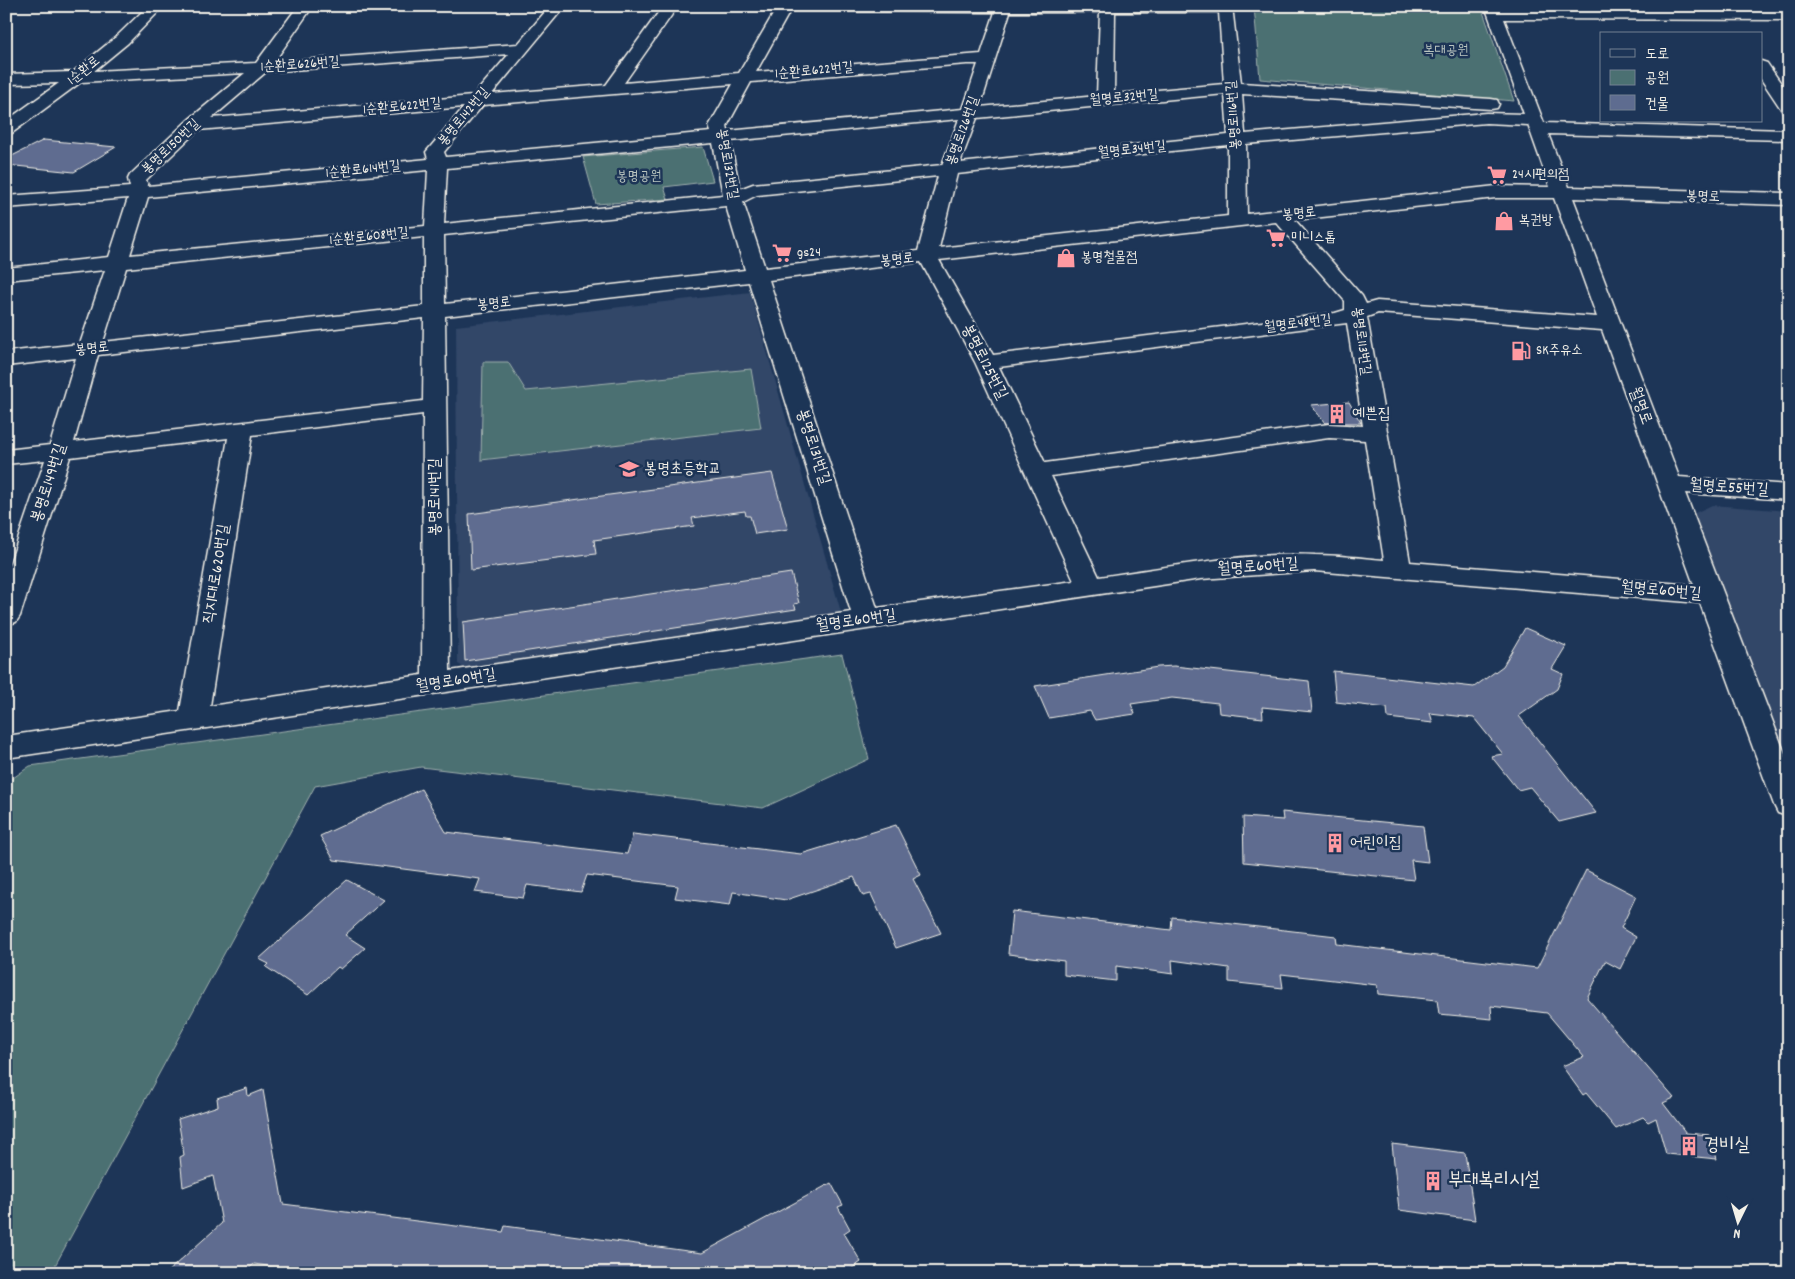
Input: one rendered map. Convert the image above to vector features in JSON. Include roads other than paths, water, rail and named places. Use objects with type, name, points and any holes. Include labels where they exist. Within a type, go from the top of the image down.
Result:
[{"type":"street","name":"1순환로","points":[[6,129],[76,78],[122,40],[157,6]]},
{"type":"street","name":"봉명로150번길","points":[[89,350],[119,263],[140,192],[137,179],[193,125],[261,68],[306,6]]},
{"type":"street","name":"봉명로142번길","points":[[435,311],[434,230],[438,162],[435,152],[558,6]]},
{"type":"street","points":[[612,88],[671,6]]},
{"type":"street","points":[[756,6],[1108,8],[1105,100]]},
{"type":"street","name":"봉명로132번길","points":[[757,275],[732,200],[718,126],[785,6]]},
{"type":"street","name":"봉명로126번길","points":[[927,256],[949,169],[970,112],[1004,7]]},
{"type":"street","name":"봉명로116번길","points":[[1108,8],[1226,8],[1237,139],[1238,221]]},
{"type":"street","points":[[1493,10],[1618,16],[1789,15]]},
{"type":"street","name":"월명로","points":[[1493,10],[1789,805]]},
{"type":"street","name":"1순환로626번길","points":[[6,79],[76,78],[261,68],[523,48]]},
{"type":"street","name":"1순환로622번길","points":[[193,125],[744,77],[966,59],[987,59]]},
{"type":"street","points":[[1762,68],[1789,108]]},
{"type":"street","name":"월명로32번길","points":[[720,137],[1233,88],[1533,118]]},
{"type":"street","name":"월명로34번길","points":[[732,200],[753,190],[1237,139],[1261,140],[1486,118],[1533,118]]},
{"type":"street","points":[[1533,118],[1600,122]]},
{"type":"street","points":[[1603,122],[1789,135]]},
{"type":"street","name":"1순환로614번길","points":[[6,202],[140,192],[438,162],[720,137]]},
{"type":"street","name":"봉명로","points":[[6,359],[1496,192],[1595,193],[1789,200]]},
{"type":"street","name":"1순환로608번길","points":[[6,274],[732,200]]},
{"type":"street","name":"봉명로113번길","points":[[1280,216],[1355,300],[1374,434],[1398,568]]},
{"type":"street","name":"봉명로125번길","points":[[927,256],[986,362],[1090,587]]},
{"type":"street","name":"봉명로131번길","points":[[757,275],[868,619]]},
{"type":"street","name":"월명로48번길","points":[[986,362],[1337,319],[1356,315],[1377,307],[1610,324]]},
{"type":"street","name":"봉명로141번길","points":[[435,311],[436,684]]},
{"type":"street","name":"봉명로149번길","points":[[6,616],[60,450],[89,350]]},
{"type":"street","points":[[6,457],[435,406]]},
{"type":"street","name":"직지대로620번길","points":[[193,720],[241,429]]},
{"type":"street","points":[[1036,471],[1329,431],[1374,434]]},
{"type":"street","name":"월명로55번길","points":[[1669,484],[1789,493]]},
{"type":"street","name":"월명로60번길","points":[[6,747],[868,619],[1252,566],[1314,563],[1398,568],[1711,595]]},
{"type":"place","name":"24시편의점","points":[[1497,175]]},
{"type":"place","name":"복권방","points":[[1504,221]]},
{"type":"place","name":"미니스톱","points":[[1276,238]]},
{"type":"place","name":"gs24","points":[[782,253]]},
{"type":"place","name":"봉명철물점","points":[[1066,258]]},
{"type":"place","name":"SK주유소","points":[[1521,351]]},
{"type":"place","name":"예쁜집","points":[[1337,414]]},
{"type":"place","name":"봉명초등학교","points":[[629,469]]},
{"type":"place","name":"어린이집","points":[[1335,843]]},
{"type":"place","name":"경비실","points":[[1689,1146]]},
{"type":"place","name":"부대복리시설","points":[[1433,1181]]},
{"type":"park label","name":"복대공원","points":[[1446,51]]},
{"type":"park label","name":"봉명공원","points":[[639,177]]}]
